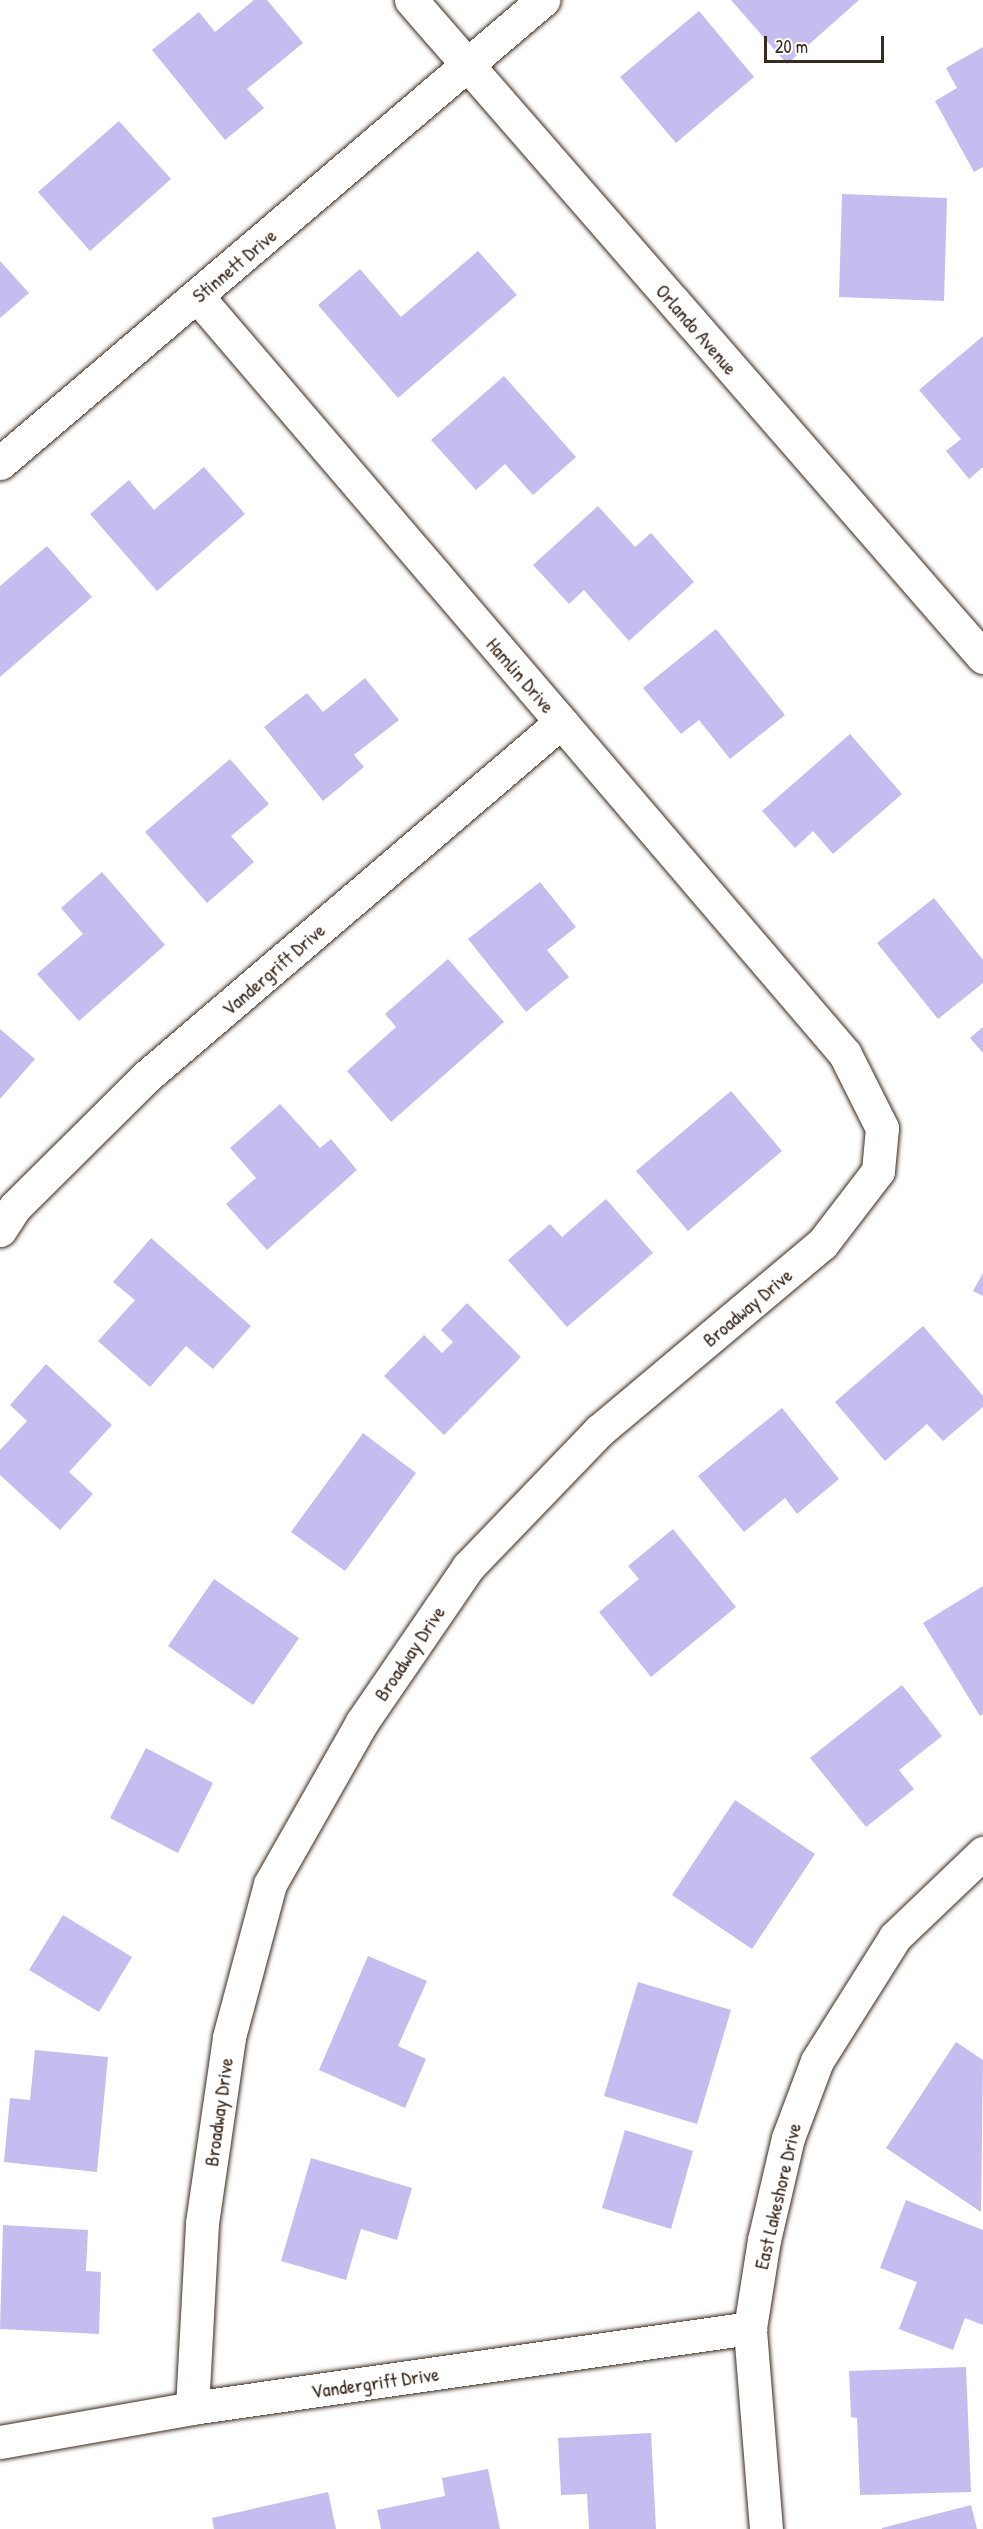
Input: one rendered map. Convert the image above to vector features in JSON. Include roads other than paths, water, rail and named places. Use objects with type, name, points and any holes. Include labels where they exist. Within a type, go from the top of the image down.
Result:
[{"type":"street","name":"Orlando Avenue","points":[[411,0],[983,657]]},
{"type":"street","name":"Stinnett Drive","points":[[0,463],[543,0]]},
{"type":"street","name":"Hamlin Drive","points":[[197,296],[845,1054]]},
{"type":"street","name":"Vandergrift Drive","points":[[0,1230],[15,1207],[147,1077],[561,722]]},
{"type":"street","name":"Broadway Drive","points":[[192,2408],[202,2223],[229,2037],[270,1884],[362,1722],[468,1567],[600,1430],[822,1244],[878,1171],[882,1128],[845,1054]]},
{"type":"street","name":"East Lakeshore Drive","points":[[766,2529],[750,2328],[764,2240],[788,2138],[817,2061],[895,1937],[983,1853]]},
{"type":"street","name":"Vandergrift Drive","points":[[0,2442],[192,2408],[750,2328]]}]
